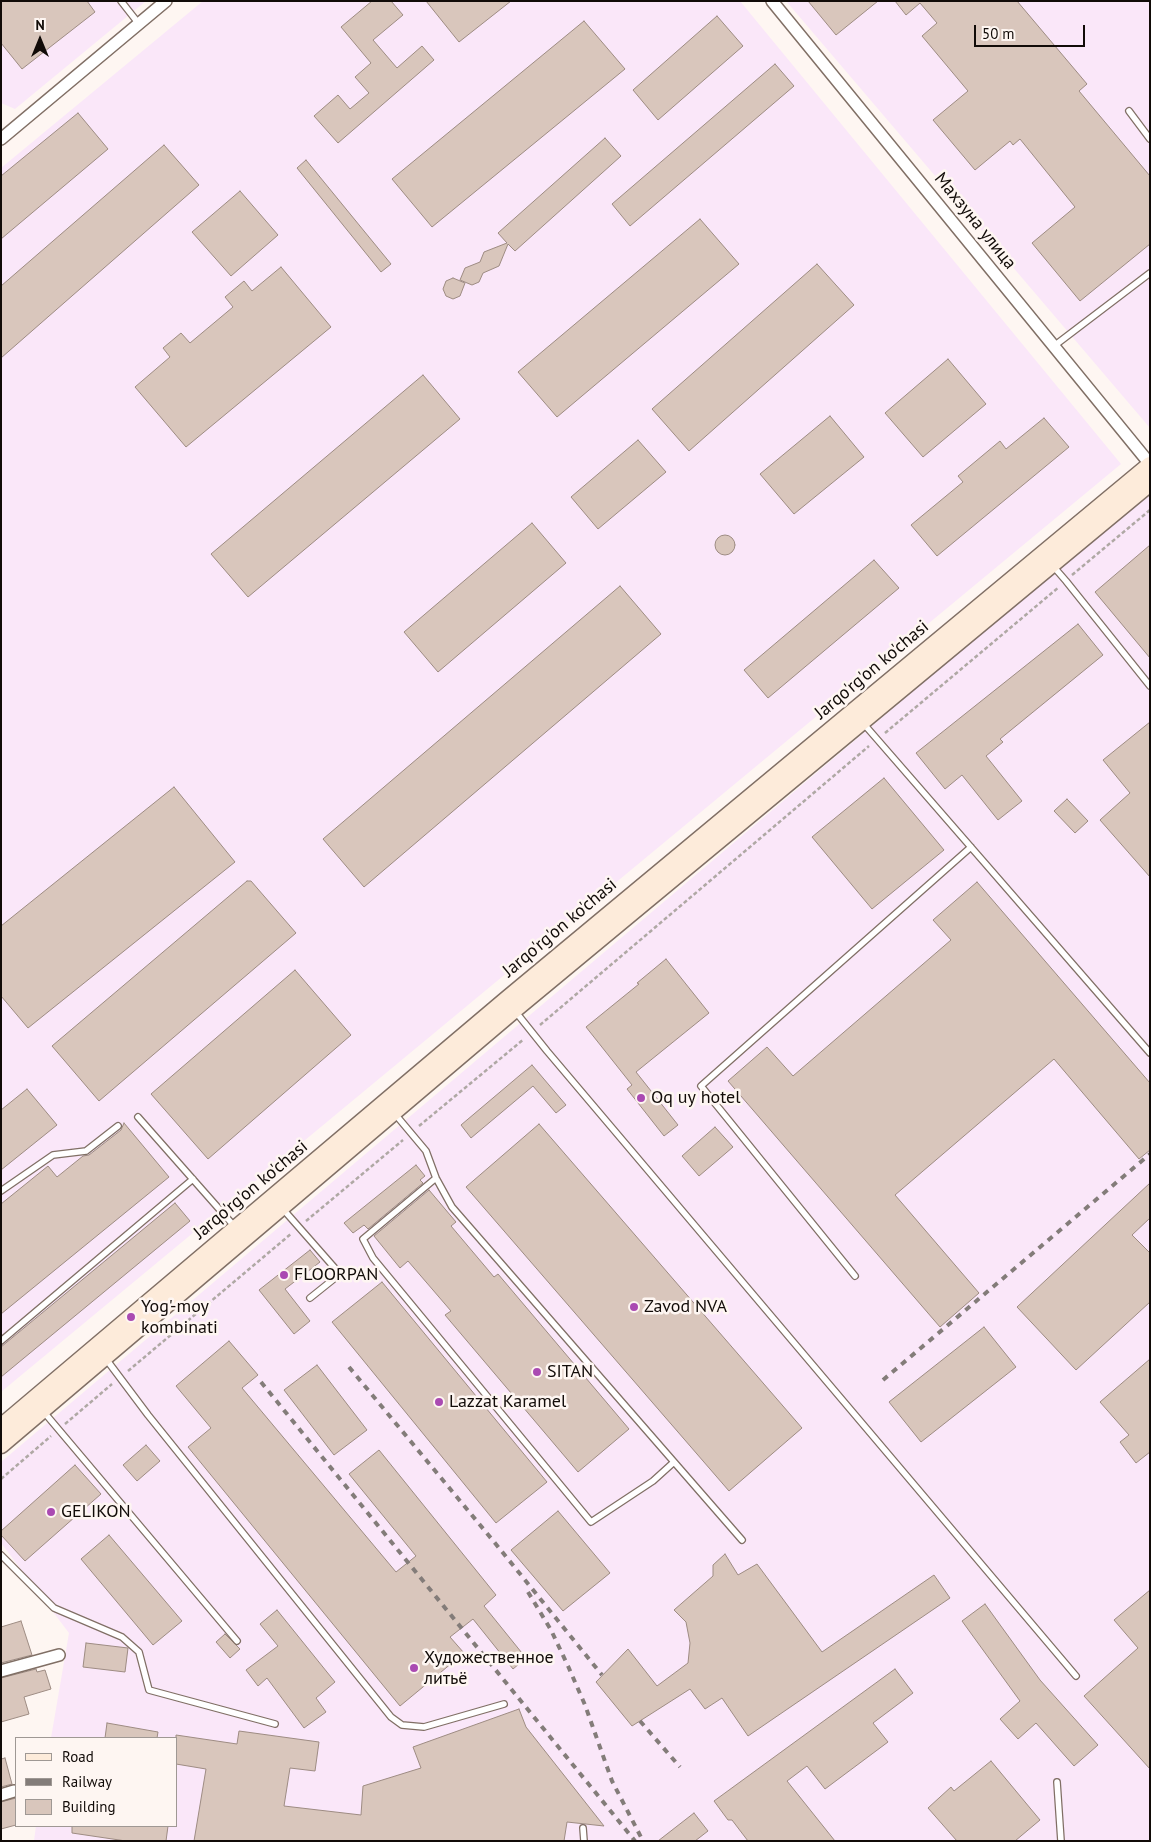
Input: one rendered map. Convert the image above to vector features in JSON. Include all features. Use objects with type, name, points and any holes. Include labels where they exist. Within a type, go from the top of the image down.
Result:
[{"type":"main road","name":"Jarqo'rg'on ko'chasi","points":[[1,1427],[38,1405],[105,1357],[393,1112],[510,1005],[1150,464]]},
{"type":"main road","name":"Jarqo'rg'on ko'chasi","points":[[1,1445],[38,1405],[237,1228],[862,721],[1150,483]]},
{"type":"street","points":[[1,139],[166,1]]},
{"type":"street","name":"Махзуна улица","points":[[772,1],[1150,464]]},
{"type":"street","points":[[1,1671],[59,1654]]},
{"type":"street","points":[[1,1795],[14,1791]]},
{"type":"lane","points":[[121,1],[139,24]]},
{"type":"lane","points":[[1129,111],[1150,139]]},
{"type":"lane","points":[[1054,346],[1150,273]]},
{"type":"lane","points":[[1051,565],[1066,580],[1150,686]]},
{"type":"lane","points":[[862,721],[1150,1053]]},
{"type":"lane","points":[[855,1276],[701,1086],[971,847]]},
{"type":"lane","points":[[510,1005],[1076,1676]]},
{"type":"lane","points":[[393,1112],[412,1132],[426,1151],[436,1178],[452,1206],[742,1540]]},
{"type":"lane","points":[[138,1117],[237,1228]]},
{"type":"lane","points":[[1,1191],[53,1155],[86,1151],[118,1126]]},
{"type":"lane","points":[[436,1178],[363,1239],[372,1258],[591,1522],[653,1481],[674,1462]]},
{"type":"lane","points":[[1,1340],[193,1179]]},
{"type":"lane","points":[[282,1208],[340,1274],[310,1298]]},
{"type":"lane","points":[[105,1357],[119,1379],[392,1717],[402,1725],[424,1727],[504,1704]]},
{"type":"lane","points":[[38,1405],[237,1642]]},
{"type":"lane","points":[[1,1555],[54,1608],[122,1637],[139,1652],[149,1690],[275,1724]]},
{"type":"lane","points":[[1057,1782],[1061,1841]]},
{"type":"lane","points":[[583,1828],[584,1841]]},
{"type":"path","points":[[1,1479],[1150,510]]},
{"type":"shaded area","points":[[1,1],[146,1],[15,109],[1,103]]},
{"type":"shaded area","points":[[203,1],[740,1],[1121,464],[1,1392],[1,168]]},
{"type":"shaded area","points":[[786,1],[1150,1],[1150,428]]},
{"type":"shaded area","points":[[1150,491],[1150,1841],[34,1841],[36,1827],[178,1827],[178,1737],[51,1737],[69,1633],[1,1543],[1,1462]]},
{"type":"building","points":[[1,1],[87,1],[95,12],[22,69],[1,43]]},
{"type":"building","points":[[372,1],[391,1],[403,15],[373,40],[397,68],[422,46],[434,60],[338,143],[314,116],[338,95],[350,109],[369,93],[355,77],[371,63],[341,27]]},
{"type":"building","points":[[426,1],[511,1],[459,42]]},
{"type":"building","points":[[808,1],[878,1],[836,35]]},
{"type":"building","points":[[895,1],[1017,1],[1087,84],[1079,91],[1150,176],[1150,244],[1080,301],[1032,243],[1075,207],[1020,139],[1013,145],[1010,141],[975,170],[933,120],[968,91],[922,36],[937,23],[920,3],[906,15]]},
{"type":"building","points":[[717,16],[743,46],[658,120],[633,90]]},
{"type":"building","points":[[584,21],[625,69],[432,227],[392,179]]},
{"type":"building","points":[[775,64],[794,86],[630,226],[612,204]]},
{"type":"building","points":[[78,113],[108,149],[1,239],[1,176]]},
{"type":"building","points":[[605,138],[621,156],[515,251],[508,244],[499,266],[483,273],[479,282],[472,285],[460,280],[465,268],[480,262],[484,252],[507,243],[498,233]]},
{"type":"building","points":[[164,145],[199,185],[1,358],[1,286]]},
{"type":"building","points":[[306,160],[391,264],[381,272],[297,168]]},
{"type":"building","points":[[240,191],[278,235],[231,276],[192,232]]},
{"type":"building","points":[[700,219],[739,264],[557,417],[518,372]]},
{"type":"building","points":[[817,264],[854,305],[689,451],[652,409]]},
{"type":"building","points":[[281,267],[331,327],[186,447],[135,387],[170,357],[163,348],[181,333],[190,343],[233,307],[225,297],[244,281],[252,291]]},
{"type":"building","points":[[453,278],[465,283],[460,296],[453,299],[446,296],[443,289],[446,281]]},
{"type":"building","points":[[948,359],[986,404],[923,457],[885,413]]},
{"type":"building","points":[[423,375],[460,419],[248,597],[211,554]]},
{"type":"building","points":[[830,416],[864,457],[794,514],[760,474]]},
{"type":"building","points":[[1044,418],[1069,447],[937,556],[911,525],[963,482],[958,476],[1000,441],[1006,449]]},
{"type":"building","points":[[638,440],[666,472],[598,529],[571,497]]},
{"type":"building","points":[[532,523],[566,563],[438,672],[404,632]]},
{"type":"building","points":[[725,535],[732,538],[735,545],[732,552],[725,555],[718,552],[715,545],[718,538]]},
{"type":"building","points":[[1150,545],[1150,658],[1095,592]]},
{"type":"building","points":[[874,560],[899,588],[768,698],[744,670]]},
{"type":"building","points":[[620,586],[661,634],[364,887],[323,839]]},
{"type":"building","points":[[1078,624],[1103,655],[1000,739],[1003,742],[986,756],[1022,801],[998,820],[962,775],[945,789],[916,753]]},
{"type":"building","points":[[1150,722],[1150,877],[1100,820],[1130,793],[1103,760]]},
{"type":"building","points":[[884,778],[944,850],[872,909],[812,837]]},
{"type":"building","points":[[174,787],[235,862],[28,1028],[1,996],[1,926]]},
{"type":"building","points":[[1067,799],[1088,821],[1075,833],[1054,811]]},
{"type":"building","points":[[247,881],[251,881],[296,933],[99,1101],[52,1046]]},
{"type":"building","points":[[977,882],[1150,1083],[1150,1150],[1139,1159],[1054,1059],[895,1195],[979,1293],[940,1327],[728,1081],[767,1047],[793,1076],[951,940],[933,920]]},
{"type":"building","points":[[666,959],[709,1013],[636,1072],[678,1125],[664,1136],[627,1089],[632,1085],[586,1027],[639,984],[637,983]]},
{"type":"building","points":[[295,970],[351,1035],[208,1159],[151,1094]]},
{"type":"building","points":[[532,1065],[566,1105],[556,1113],[533,1086],[471,1138],[461,1125]]},
{"type":"building","points":[[27,1089],[57,1125],[1,1170],[1,1110]]},
{"type":"building","points":[[124,1123],[169,1177],[1,1314],[1,1204],[48,1166],[57,1177],[83,1156],[89,1155],[121,1130]]},
{"type":"building","name":"Zavod NVA","points":[[539,1124],[802,1428],[729,1491],[466,1187]]},
{"type":"building","points":[[715,1127],[733,1147],[699,1176],[682,1156]]},
{"type":"building","points":[[416,1165],[425,1176],[420,1180],[423,1183],[368,1229],[364,1225],[353,1233],[344,1223]]},
{"type":"building","points":[[1150,1183],[1150,1218],[1132,1235],[1150,1253],[1150,1302],[1076,1370],[1017,1307]]},
{"type":"building","name":"SITAN","points":[[429,1190],[456,1222],[451,1226],[494,1277],[498,1274],[629,1429],[578,1472],[445,1315],[451,1311],[408,1261],[400,1268],[374,1236]]},
{"type":"building","points":[[175,1203],[190,1221],[1,1377],[1,1347]]},
{"type":"building","points":[[310,1250],[320,1262],[285,1289],[310,1321],[294,1334],[259,1290]]},
{"type":"building","name":"Lazzat Karamel","points":[[382,1282],[547,1482],[496,1523],[332,1322]]},
{"type":"building","points":[[984,1327],[1016,1367],[921,1442],[889,1402]]},
{"type":"building","points":[[229,1341],[258,1375],[242,1388],[396,1572],[416,1556],[349,1474],[379,1450],[496,1595],[484,1606],[526,1658],[513,1669],[473,1619],[450,1637],[464,1653],[400,1706],[188,1447],[211,1428],[176,1386]]},
{"type":"building","points":[[1150,1359],[1150,1452],[1136,1463],[1120,1442],[1129,1435],[1100,1402]]},
{"type":"building","points":[[317,1365],[367,1430],[334,1455],[284,1390]]},
{"type":"building","points":[[146,1445],[160,1461],[137,1481],[123,1465]]},
{"type":"building","name":"GELIKON","points":[[75,1465],[101,1494],[25,1561],[1,1535],[1,1531]]},
{"type":"building","points":[[558,1511],[610,1573],[563,1611],[511,1550]]},
{"type":"building","points":[[109,1535],[182,1621],[153,1645],[81,1559]]},
{"type":"building","points":[[725,1554],[738,1575],[757,1564],[822,1652],[934,1575],[950,1598],[748,1736],[722,1698],[705,1709],[690,1689],[632,1726],[596,1682],[628,1649],[657,1686],[688,1663],[690,1643],[686,1622],[674,1610],[713,1576],[713,1565]]},
{"type":"building","points":[[1150,1590],[1150,1769],[1084,1696],[1138,1648],[1114,1620]]},
{"type":"building","points":[[985,1604],[1040,1680],[1098,1745],[1074,1766],[1036,1723],[1018,1739],[1000,1719],[1020,1701],[962,1621]]},
{"type":"building","points":[[277,1610],[335,1682],[316,1698],[326,1712],[304,1728],[267,1678],[258,1686],[246,1670],[278,1646],[260,1624]]},
{"type":"building","points":[[21,1621],[32,1655],[1,1663],[1,1627]]},
{"type":"building","points":[[225,1634],[240,1649],[230,1658],[216,1642]]},
{"type":"building","points":[[86,1643],[128,1648],[125,1672],[83,1667]]},
{"type":"building","points":[[36,1669],[37,1672],[45,1670],[51,1689],[24,1697],[29,1714],[1,1722],[1,1678]]},
{"type":"building","points":[[895,1669],[913,1693],[873,1723],[888,1742],[825,1789],[807,1766],[787,1781],[835,1841],[748,1841],[732,1820],[728,1820],[714,1801]]},
{"type":"building","points":[[519,1709],[526,1727],[604,1826],[567,1822],[564,1841],[194,1841],[206,1769],[178,1764],[178,1737],[176,1735],[237,1744],[239,1731],[319,1742],[315,1771],[290,1768],[284,1806],[361,1815],[363,1786],[421,1768],[413,1747]]},
{"type":"building","points":[[107,1723],[158,1732],[157,1737],[105,1737]]},
{"type":"building","points":[[5,1758],[12,1784],[1,1787],[1,1759]]},
{"type":"building","points":[[991,1761],[1040,1820],[1015,1841],[957,1841],[928,1808],[951,1787],[954,1791]]},
{"type":"building","points":[[15,1798],[15,1825],[1,1829],[1,1802]]},
{"type":"building","points":[[694,1813],[708,1831],[695,1841],[658,1841]]},
{"type":"building","points":[[72,1827],[168,1827],[166,1841],[126,1841],[72,1833]]},
{"type":"railway","points":[[883,1380],[1150,1154]]},
{"type":"railway","points":[[349,1367],[602,1675]]},
{"type":"railway","points":[[261,1382],[635,1841]]},
{"type":"railway","points":[[528,1592],[551,1630],[568,1666],[585,1705],[612,1781],[643,1841]]},
{"type":"railway","points":[[640,1721],[680,1767]]},
{"type":"place","name":"Oq uy hotel","points":[[641,1098]]},
{"type":"place","name":"FLOORPAN","points":[[284,1275]]},
{"type":"place","name":"Zavod NVA","points":[[634,1307]]},
{"type":"place","name":"Yog'-moy kombinati","points":[[131,1317]]},
{"type":"place","name":"SITAN","points":[[537,1372]]},
{"type":"place","name":"Lazzat Karamel","points":[[439,1402]]},
{"type":"place","name":"GELIKON","points":[[51,1512]]},
{"type":"place","name":"Художественное литьё","points":[[414,1668]]}]
